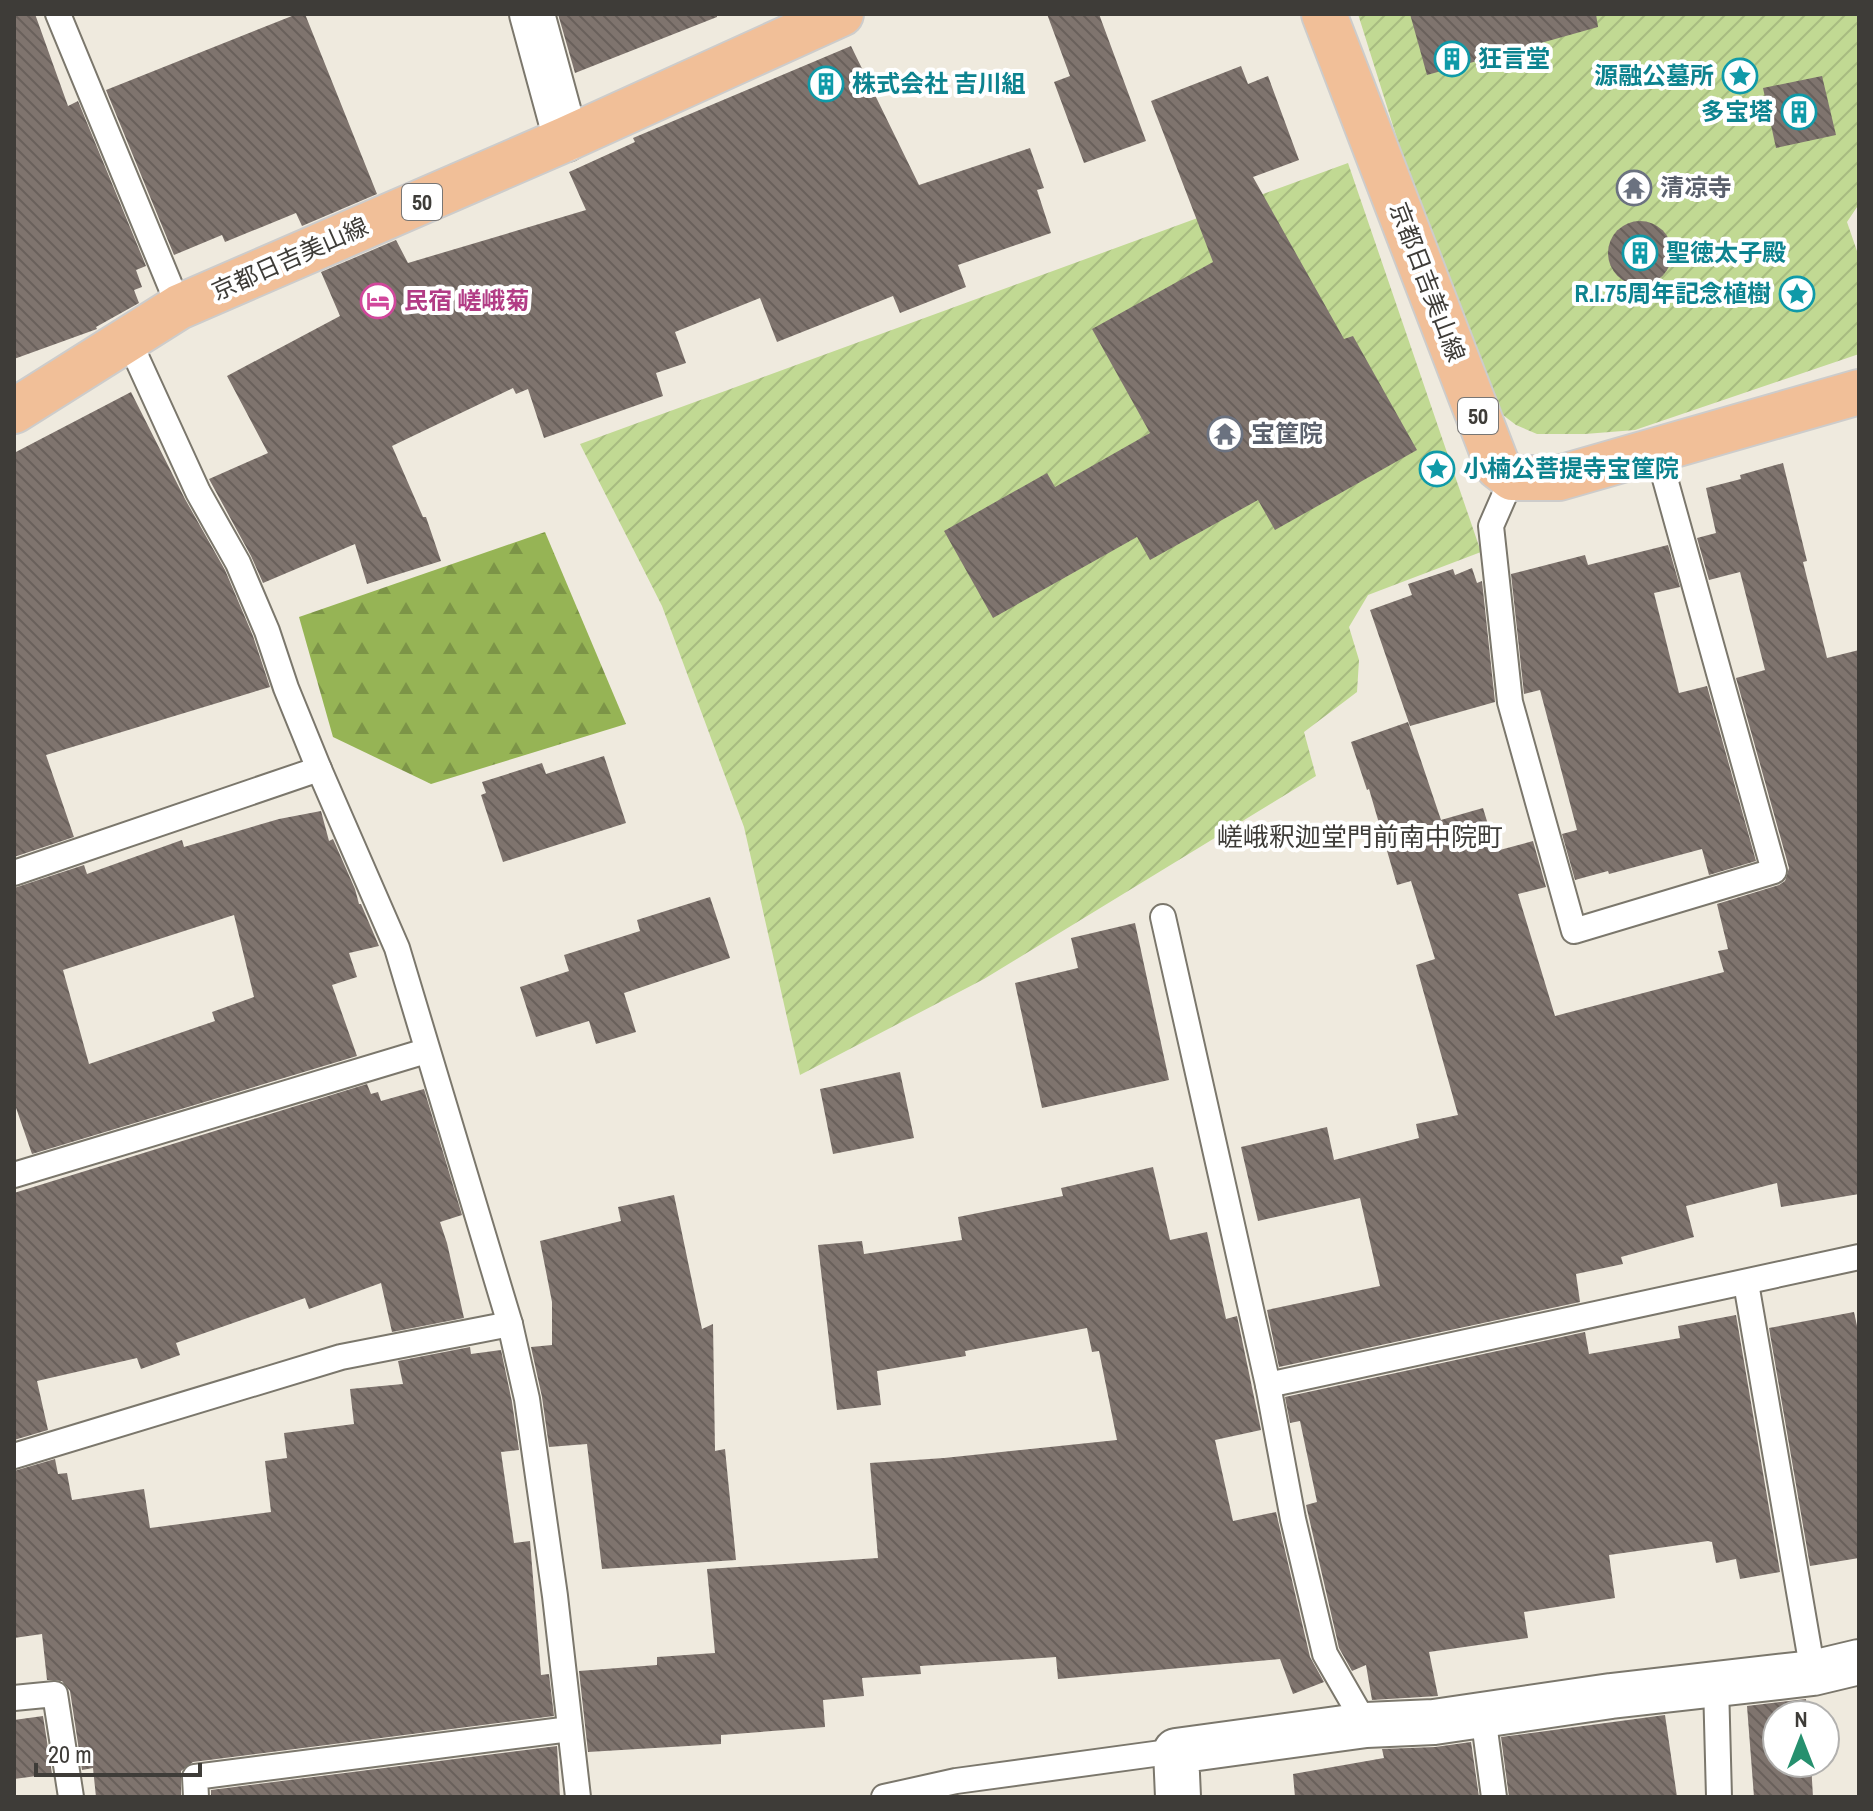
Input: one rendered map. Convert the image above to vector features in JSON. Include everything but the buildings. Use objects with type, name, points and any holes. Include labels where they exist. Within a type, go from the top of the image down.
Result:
[{"type":"main road","name":"京都日吉美山線","points":[[14,411],[179,307],[566,139],[841,14]]},
{"type":"main road","name":"京都日吉美山線","points":[[1324,14],[1498,467],[1512,478]]},
{"type":"main road","points":[[1512,478],[1559,478],[1859,392]]},
{"type":"street","points":[[532,14],[566,139]]},
{"type":"street","points":[[1178,1797],[1176,1751],[1366,1725],[1434,1722],[1813,1673],[1859,1662]]},
{"type":"lane","points":[[58,14],[179,307]]},
{"type":"lane","points":[[128,339],[198,492],[238,563],[319,769],[397,948],[510,1324],[527,1399],[555,1596],[578,1797]]},
{"type":"lane","points":[[1512,478],[1491,526],[1510,702],[1574,931],[1774,871],[1657,450]]},
{"type":"lane","points":[[14,873],[319,769]]},
{"type":"lane","points":[[1163,917],[1325,1654],[1366,1725]]},
{"type":"lane","points":[[14,1175],[426,1051]]},
{"type":"lane","points":[[1268,1385],[1859,1257]]},
{"type":"lane","points":[[1746,1283],[1813,1673]]},
{"type":"lane","points":[[14,1456],[341,1357],[510,1324]]},
{"type":"lane","points":[[1716,1684],[1719,1797]]},
{"type":"lane","points":[[14,1698],[55,1694],[71,1797]]},
{"type":"lane","points":[[1483,1715],[1494,1797]]},
{"type":"lane","points":[[196,1797],[195,1777],[570,1729]]},
{"type":"lane","points":[[884,1797],[956,1781],[1176,1751]]},
{"type":"green space","name":"清凉寺","points":[[1358,14],[1859,14],[1859,204],[1847,222],[1859,257],[1859,354],[1635,430],[1537,434],[1516,425],[1499,412],[1472,378]]},
{"type":"green space","points":[[1348,163],[1481,552],[1368,595],[1349,627],[1359,660],[1357,692],[1304,732],[1316,776],[984,979],[800,1075],[744,827],[662,606],[580,444]]},
{"type":"green space","points":[[545,532],[626,724],[431,784],[333,737],[299,617]]},
{"type":"place","name":"狂言堂","points":[[1452,59]]},
{"type":"place","name":"源融公墓所","points":[[1740,76]]},
{"type":"place","name":"株式会社 吉川組","points":[[826,84]]},
{"type":"place","name":"多宝塔","points":[[1799,112]]},
{"type":"place","name":"清凉寺","points":[[1634,188]]},
{"type":"place","name":"聖徳太子殿","points":[[1640,253]]},
{"type":"place","name":"R.I.75周年記念植樹","points":[[1797,294]]},
{"type":"place","name":"民宿 嵯峨菊","points":[[378,301]]},
{"type":"place","name":"宝筐院","points":[[1225,434]]},
{"type":"place","name":"小楠公菩提寺宝筐院","points":[[1437,469]]},
{"type":"district","name":"嵯峨釈迦堂門前南中院町","points":[[1360,837]]}]
